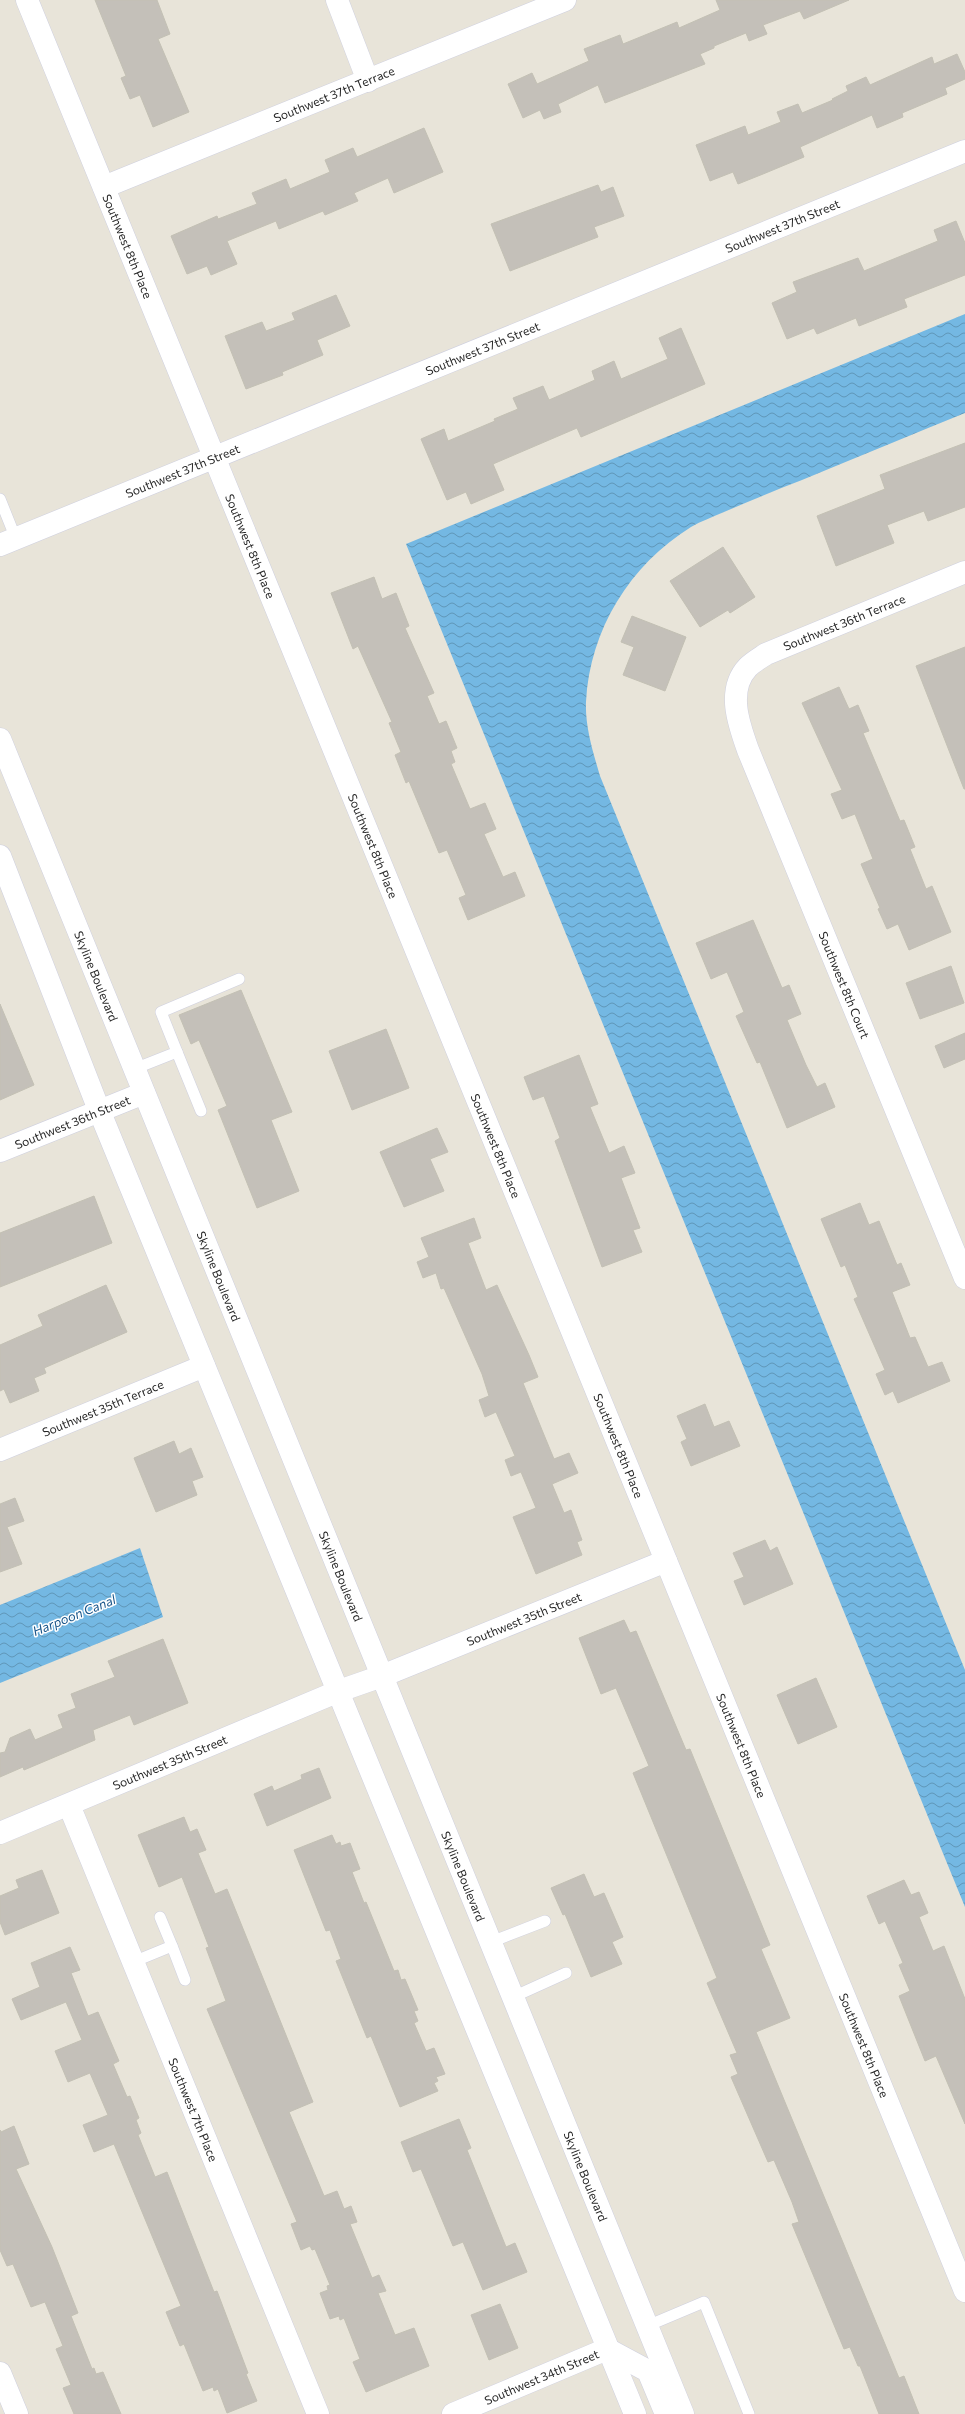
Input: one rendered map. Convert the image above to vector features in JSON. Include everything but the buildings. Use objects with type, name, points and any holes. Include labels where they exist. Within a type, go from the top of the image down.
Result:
[{"type":"street","name":"Southwest 8th Place","points":[[27,0],[965,2291]]},
{"type":"street","points":[[337,0],[368,81]]},
{"type":"street","name":"Southwest 37th Terrace","points":[[104,187],[565,0]]},
{"type":"street","name":"Southwest 37th Street","points":[[8,542],[965,151]]},
{"type":"street","name":"Southwest 36th Terrace","points":[[736,689],[747,668],[766,654],[965,572]]},
{"type":"street","name":"Southwest 8th Court","points":[[736,689],[737,720],[748,750],[965,1278]]},
{"type":"street","name":"Skyline Boulevard","points":[[0,739],[683,2414]]},
{"type":"street","points":[[0,856],[99,1110],[635,2414]]},
{"type":"street","name":"Southwest 36th Street","points":[[0,1151],[144,1093]]},
{"type":"street","name":"Southwest 35th Terrace","points":[[0,1450],[204,1366]]},
{"type":"street","name":"Southwest 35th Street","points":[[0,1833],[70,1805],[339,1691],[382,1676],[666,1561]]},
{"type":"street","name":"Southwest 7th Place","points":[[70,1805],[318,2414]]},
{"type":"street","points":[[607,2349],[648,2371],[666,2414]]},
{"type":"street","name":"Southwest 34th Street","points":[[453,2414],[607,2349]]},
{"type":"street","points":[[0,2373],[17,2414]]},
{"type":"lane","points":[[0,499],[8,542]]},
{"type":"lane","points":[[201,1111],[161,1012],[239,978]]},
{"type":"lane","points":[[134,1069],[177,1052]]},
{"type":"lane","points":[[160,1917],[185,1980]]},
{"type":"lane","points":[[491,1942],[545,1921]]},
{"type":"lane","points":[[134,1962],[172,1946]]},
{"type":"lane","points":[[513,1997],[566,1973]]},
{"type":"lane","points":[[648,2326],[704,2302],[749,2414]]},
{"type":"water","points":[[965,314],[965,413],[703,521],[691,527],[669,542],[649,560],[632,580],[617,601],[605,625],[596,649],[589,675],[586,711],[592,749],[600,776],[965,1670],[965,1907],[406,544]]},
{"type":"water","name":"Harpoon Canal","points":[[140,1548],[163,1617],[0,1683],[0,1605]]}]
